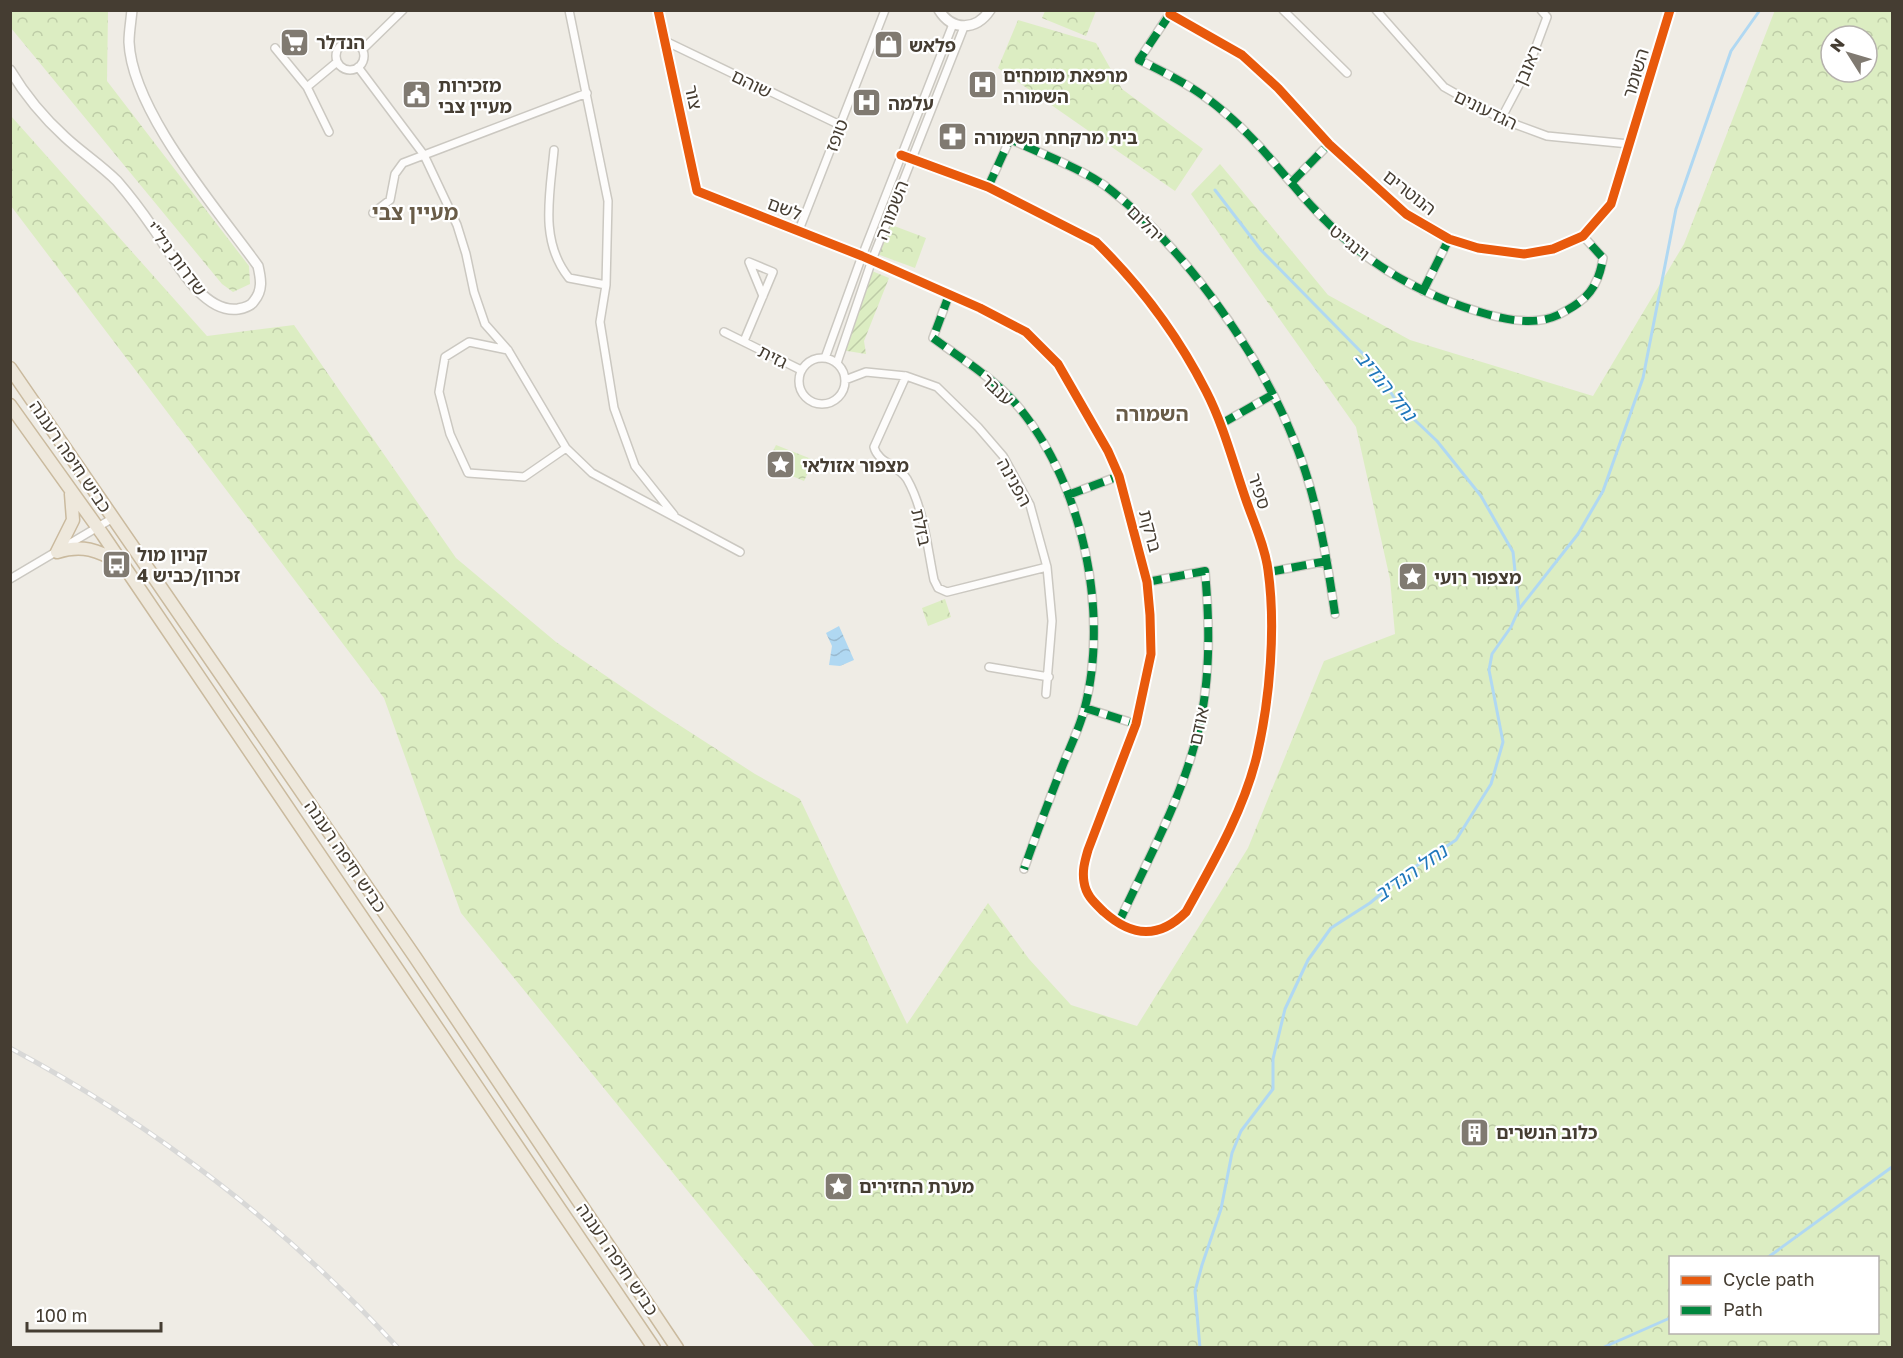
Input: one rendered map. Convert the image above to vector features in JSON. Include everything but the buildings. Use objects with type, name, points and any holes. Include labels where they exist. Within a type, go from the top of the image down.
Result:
[{"type":"highway","name":"כביש חיפה רעננה","points":[[10,368],[402,937],[677,1347]]},
{"type":"highway","name":"כביש חיפה רעננה","points":[[10,405],[98,528],[654,1347]]},
{"type":"highway","points":[[57,552],[73,520],[74,509],[70,490]]},
{"type":"highway","points":[[57,552],[72,547],[94,549],[123,565]]},
{"type":"street","name":"שדרות ניל\"י","points":[[10,69],[39,110],[64,137],[114,179],[136,204],[186,277],[199,291],[211,302],[230,310],[244,308],[253,303],[260,291],[258,266],[165,137],[149,107],[129,44],[132,10]]},
{"type":"street","points":[[363,49],[403,10]]},
{"type":"street","points":[[569,10],[608,201],[606,285],[600,322],[614,408],[635,466],[676,517]]},
{"type":"street","name":"צור","points":[[658,10],[697,191]]},
{"type":"street","points":[[939,10],[953,24],[964,27],[976,24],[990,10]]},
{"type":"street","points":[[1283,10],[1347,73]]},
{"type":"street","name":"הגדעונים","points":[[1376,10],[1444,87],[1500,119],[1547,135],[1629,144]]},
{"type":"street","name":"ראובן","points":[[1500,119],[1528,68],[1547,17],[1541,10]]},
{"type":"street","name":"השומר","points":[[1629,144],[1670,10]]},
{"type":"street","name":"טופז","points":[[797,228],[840,125],[882,11]]},
{"type":"street","name":"הנוטרים","points":[[1171,13],[1242,55],[1278,88],[1329,144],[1407,214],[1449,239],[1478,248],[1524,254],[1553,249],[1583,236],[1611,204],[1629,144]]},
{"type":"street","name":"וינגייט","points":[[1171,13],[1139,60],[1190,84],[1226,113],[1292,182],[1326,222],[1351,244],[1403,282],[1457,306],[1511,321],[1550,319],[1581,304],[1600,279],[1603,258],[1583,236]]},
{"type":"street","name":"השמורה","points":[[825,358],[862,256],[953,24]]},
{"type":"street","name":"השמורה","points":[[837,363],[872,260],[964,27]]},
{"type":"street","name":"שוהם","points":[[665,41],[840,125]]},
{"type":"street","points":[[344,43],[357,43],[363,49],[363,61],[358,67],[344,69],[337,62],[337,49],[344,43]]},
{"type":"street","points":[[275,48],[307,87],[329,132]]},
{"type":"street","points":[[307,87],[337,62]]},
{"type":"street","points":[[358,67],[424,155],[457,225],[474,292],[485,324],[508,350],[566,448],[592,473],[740,552]]},
{"type":"street","points":[[374,213],[390,200],[399,168],[412,158],[587,93]]},
{"type":"street","name":"יהלום","points":[[988,187],[1010,139],[1101,184],[1135,210],[1191,272],[1237,335],[1292,434],[1310,489],[1327,561],[1335,614]]},
{"type":"street","points":[[1292,182],[1329,144]]},
{"type":"street","points":[[554,150],[547,217],[551,242],[560,267],[569,278],[606,285]]},
{"type":"street","name":"ספיר","points":[[901,155],[988,187],[1096,242],[1109,255],[1173,333],[1207,392],[1221,424],[1269,572],[1269,696],[1257,758],[1236,816],[1186,912],[1175,923],[1142,933],[1118,924]]},
{"type":"street","name":"לשם","points":[[697,191],[797,228],[862,256]]},
{"type":"street","points":[[1423,291],[1449,239]]},
{"type":"street","name":"ברקת","points":[[862,256],[1026,332],[1059,364],[1108,451],[1119,476],[1147,582],[1151,654],[1136,724],[1083,868],[1084,884],[1091,900],[1118,924]]},
{"type":"street","name":"גזית","points":[[744,341],[763,296],[773,272],[748,262],[763,296]]},
{"type":"street","name":"ענבר","points":[[949,295],[933,338],[985,375],[1021,409],[1044,445],[1068,495],[1091,570],[1095,624],[1093,661],[1084,708],[1024,869]]},
{"type":"street","name":"גזית","points":[[724,332],[801,370]]},
{"type":"street","points":[[508,350],[469,342],[445,357],[440,392],[450,434],[468,473],[524,477],[566,448]]},
{"type":"street","points":[[825,358],[837,363],[843,371],[845,380],[844,387],[836,399],[823,404],[808,400],[801,392],[799,381],[801,370],[813,359],[825,358]]},
{"type":"street","name":"הפנינה","points":[[845,380],[866,372],[906,376],[937,387],[978,427],[1003,456],[1030,505],[1047,567],[1052,621],[1046,694]]},
{"type":"street","name":"בזלת","points":[[906,376],[874,447],[876,455],[905,476],[913,491],[920,513],[933,579],[938,588],[947,592],[1047,567]]},
{"type":"street","points":[[1221,424],[1272,395]]},
{"type":"street","points":[[1068,495],[1119,476]]},
{"type":"street","points":[[10,579],[114,518]]},
{"type":"street","points":[[1269,572],[1327,561]]},
{"type":"street","name":"אודם","points":[[1118,924],[1178,796],[1196,742],[1206,682],[1209,616],[1204,570],[1147,582]]},
{"type":"street","points":[[989,667],[1049,677]]},
{"type":"street","points":[[1084,708],[1136,724]]},
{"type":"green space","points":[[1045,10],[1096,11],[1086,36],[1042,18]]},
{"type":"green space","points":[[1775,10],[1892,11],[1892,1347],[815,1347],[461,913],[384,698],[11,206],[11,116],[207,336],[294,325],[456,558],[556,642],[755,774],[800,799],[907,1024],[988,903],[1029,959],[1071,1005],[1137,1026],[1248,848],[1324,661],[1395,634],[1390,579],[1356,427],[1191,194],[1220,164],[1328,295],[1410,340],[1593,396],[1684,244]]},
{"type":"green space","points":[[10,11],[108,11],[107,81],[249,266],[250,284],[233,292],[222,284],[11,28]]},
{"type":"green space","points":[[1018,20],[1096,43],[1122,89],[1203,149],[1175,191],[998,68]]},
{"type":"green space","points":[[889,224],[926,238],[915,268],[877,254]]},
{"type":"green space","points":[[872,271],[889,278],[864,341],[866,354],[841,350]]},
{"type":"green space","points":[[776,445],[814,460],[804,481],[766,465]]},
{"type":"green space","points":[[945,599],[951,617],[928,626],[922,608]]},
{"type":"water","points":[[839,626],[854,660],[840,666],[829,665],[832,646],[826,633]]},
{"type":"waterway","points":[[1519,609],[1578,534],[1603,491],[1643,378],[1676,209],[1731,51],[1760,10]]},
{"type":"waterway","name":"נחל הנדיב","points":[[1200,1348],[1195,1291],[1221,1209],[1232,1153],[1241,1131],[1273,1089],[1273,1059],[1285,1009],[1308,960],[1331,928],[1370,903],[1407,872],[1456,840],[1491,784],[1503,742],[1489,670],[1492,654],[1511,627],[1519,609],[1513,552],[1481,496],[1437,441],[1399,405],[1370,361],[1261,250],[1215,190]]},
{"type":"waterway","points":[[1770,1256],[1892,1167]]},
{"type":"waterway","points":[[1602,1348],[1669,1318]]},
{"type":"railway","points":[[10,1048],[116,1110],[216,1182],[311,1261],[398,1348]]},
{"type":"marked path","points":[[1170,14],[1139,60],[1194,89],[1224,112],[1238,124],[1314,209],[1344,238],[1399,278],[1440,298],[1492,316],[1520,321],[1549,318],[1576,305],[1589,293],[1598,278],[1603,258],[1583,236]]},
{"type":"marked path","points":[[988,187],[1010,139],[1070,166],[1104,185],[1160,235],[1186,265],[1236,332],[1276,400],[1291,433],[1314,500],[1335,614]]},
{"type":"marked path","points":[[1292,182],[1329,144]]},
{"type":"marked path","points":[[1423,291],[1449,239]]},
{"type":"marked path","points":[[949,295],[933,338],[979,371],[1012,399],[1043,441],[1061,476],[1075,513],[1092,592],[1094,631],[1092,670],[1085,707],[1024,869]]},
{"type":"marked path","points":[[1221,424],[1272,395]]},
{"type":"marked path","points":[[1068,495],[1119,476]]},
{"type":"marked path","points":[[1269,572],[1327,561]]},
{"type":"marked path","points":[[1118,924],[1180,790],[1195,743],[1207,679],[1208,614],[1205,571],[1147,582]]},
{"type":"marked path","points":[[1085,708],[1136,724]]},
{"type":"cycle path","points":[[658,10],[697,191],[862,256],[980,308],[1026,332],[1058,364],[1108,451],[1119,476],[1147,582],[1151,654],[1136,724],[1088,850],[1083,878],[1091,899],[1114,920],[1145,932],[1166,927],[1186,912],[1217,855],[1236,816],[1257,755],[1268,687],[1271,639],[1270,592],[1262,543],[1223,430],[1206,391],[1157,312],[1112,258],[1096,242],[988,187],[901,155]]},
{"type":"cycle path","points":[[1172,10],[1170,14],[1242,55],[1278,88],[1329,144],[1406,214],[1449,239],[1478,248],[1524,254],[1553,249],[1583,236],[1611,204],[1670,10]]},
{"type":"place","name":"הנדלר","points":[[295,42]]},
{"type":"place","name":"פלאש","points":[[888,45]]},
{"type":"place","name":"מרפאת מומחים השמורה","points":[[982,85]]},
{"type":"place","name":"מזכירות מעיין צבי","points":[[417,95]]},
{"type":"place","name":"עלמה","points":[[867,103]]},
{"type":"place","name":"בית מרקחת השמורה","points":[[953,137]]},
{"type":"place","name":"מצפור אזולאי","points":[[781,465]]},
{"type":"place","name":"קניון מול זכרון/כביש 4","points":[[116,564]]},
{"type":"place","name":"מצפור רועי","points":[[1413,577]]},
{"type":"place","name":"כלוב הנשרים","points":[[1475,1132]]},
{"type":"place","name":"מערת החזירים","points":[[838,1186]]},
{"type":"district","name":"מעיין צבי","points":[[415,212]]},
{"type":"district","name":"השמורה","points":[[1152,413]]}]
